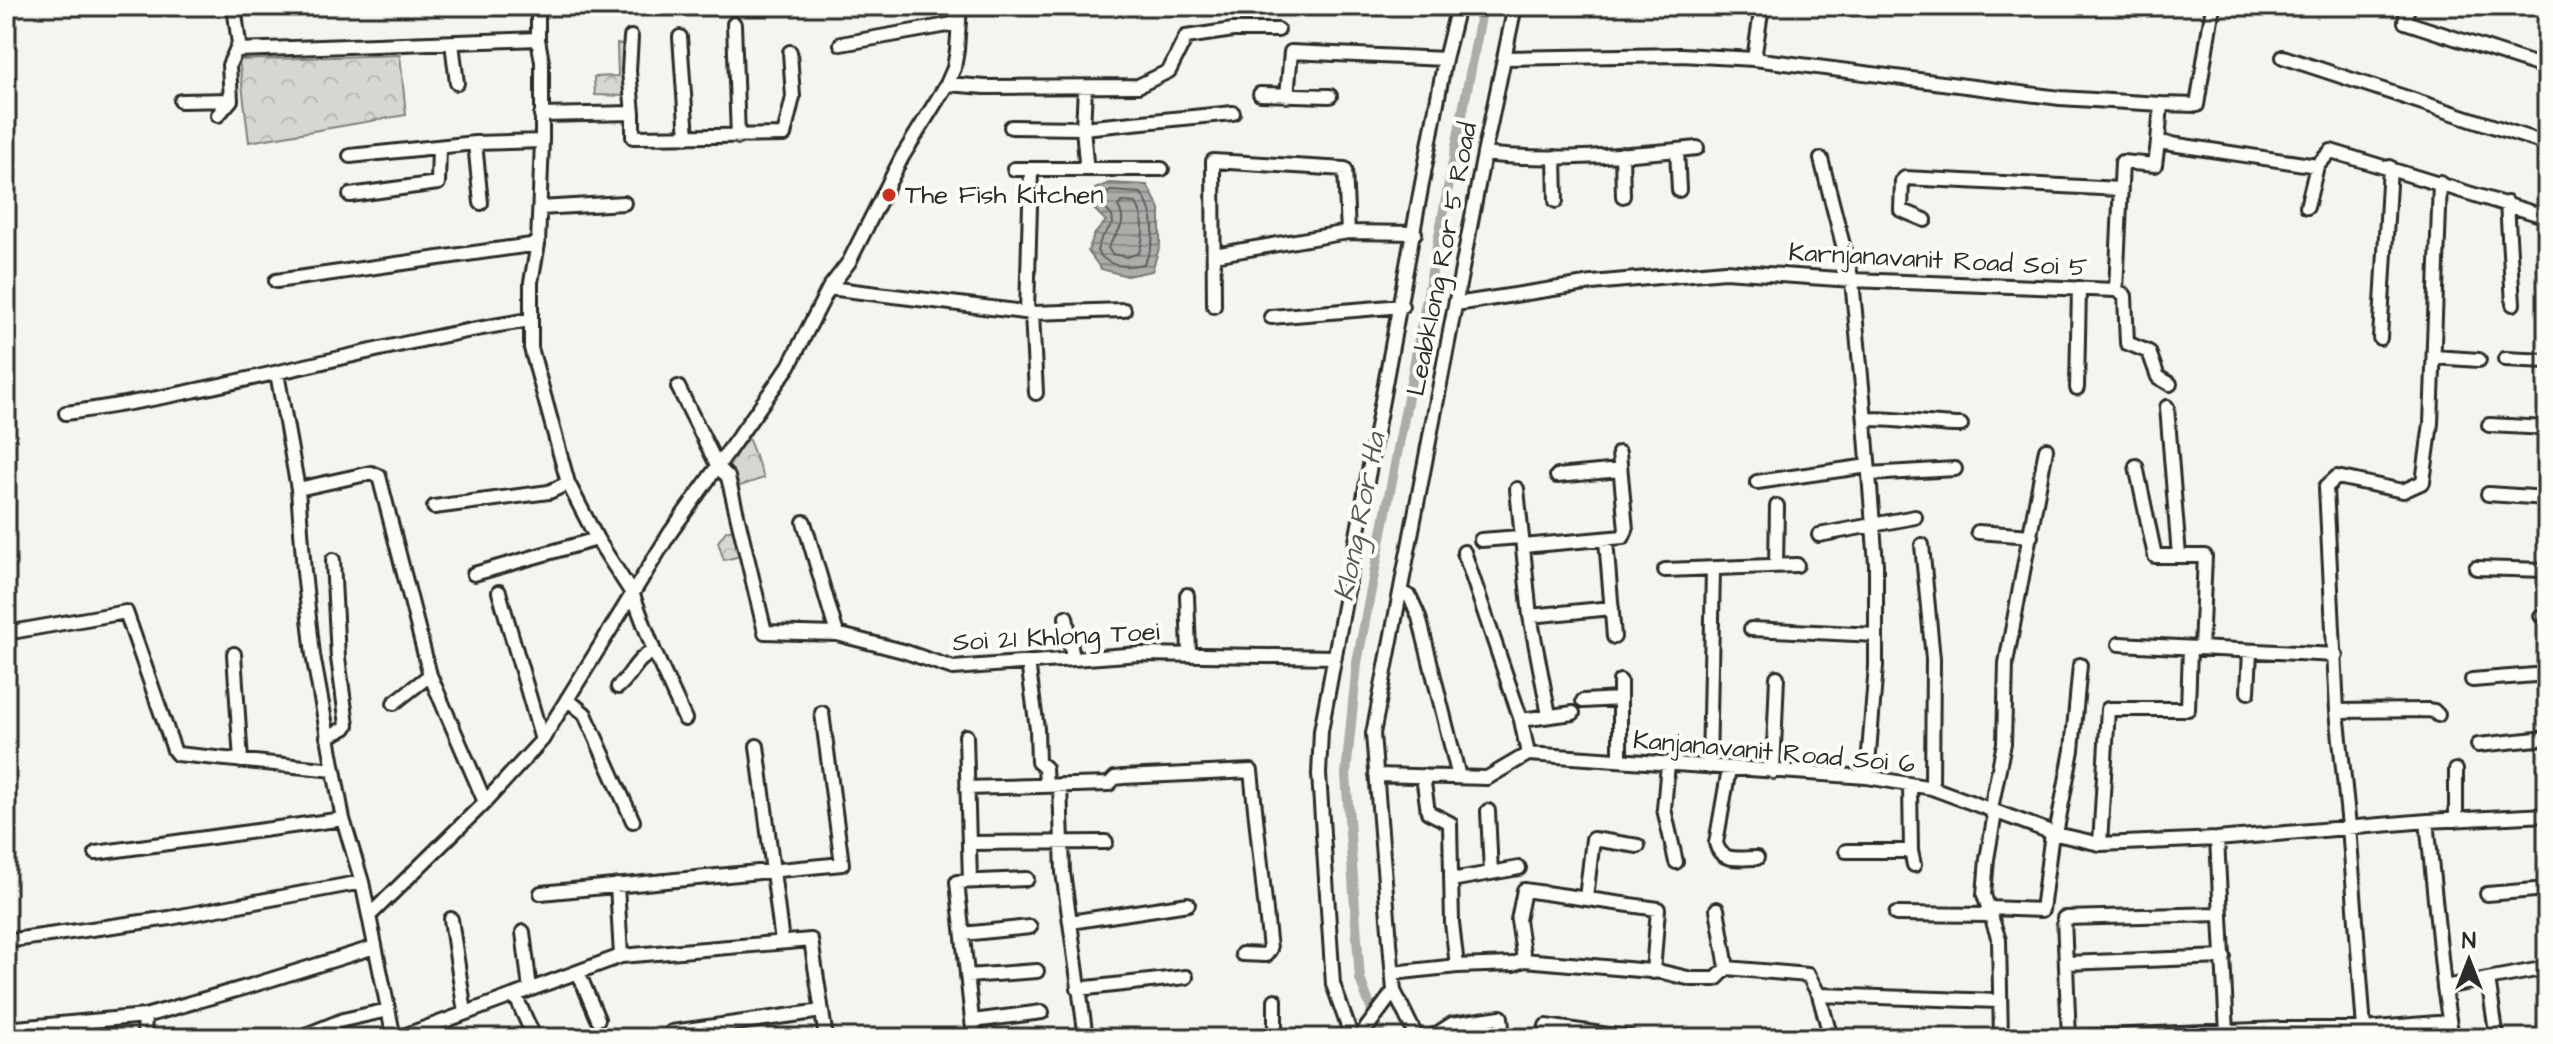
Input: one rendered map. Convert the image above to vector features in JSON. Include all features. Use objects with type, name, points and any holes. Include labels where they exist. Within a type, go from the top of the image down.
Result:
[{"type":"street","points":[[538,6],[542,141],[538,244],[531,282],[531,348],[568,483],[597,539],[633,595],[685,719]]},
{"type":"street","points":[[370,915],[485,802],[542,740],[670,533],[789,366],[829,288],[849,262],[902,157],[947,84],[955,59],[960,6]]},
{"type":"street","name":"Leabklong Ror 5 Road","points":[[1352,1038],[1333,984],[1319,774],[1321,731],[1402,306],[1445,59],[1458,6]]},
{"type":"street","name":"Leabklong Ror 5 Road","points":[[1417,1038],[1394,991],[1373,734],[1515,6]]},
{"type":"street","points":[[1754,59],[1762,6]]},
{"type":"street","points":[[1505,58],[1681,55],[1754,59],[2060,98],[2197,105],[2213,6]]},
{"type":"street","points":[[2408,6],[2405,22],[2547,68]]},
{"type":"street","points":[[218,115],[231,100],[229,65],[239,49],[232,7]]},
{"type":"street","points":[[841,44],[959,23]]},
{"type":"street","points":[[734,24],[738,137]]},
{"type":"street","points":[[947,84],[985,87],[1138,86],[1169,71],[1182,41],[1195,34],[1278,30]]},
{"type":"street","points":[[631,37],[629,71],[633,137],[784,135],[793,97],[790,52]]},
{"type":"street","points":[[680,37],[687,137]]},
{"type":"street","points":[[236,50],[538,39]]},
{"type":"street","points":[[452,43],[457,83]]},
{"type":"street","points":[[1287,96],[1291,52],[1445,59]]},
{"type":"street","points":[[2283,57],[2547,144]]},
{"type":"street","points":[[1085,88],[1083,128],[1086,162]]},
{"type":"street","points":[[1260,94],[1330,96]]},
{"type":"street","points":[[181,101],[231,100]]},
{"type":"street","points":[[2161,104],[2158,142],[2317,166]]},
{"type":"street","points":[[541,115],[633,113]]},
{"type":"street","points":[[1011,127],[1083,128],[1233,113]]},
{"type":"street","points":[[350,156],[475,143],[542,141]]},
{"type":"street","name":"Karnjanavanit Road Soi 5","points":[[1456,304],[1592,283],[1725,271],[1852,280],[2116,290],[2122,162],[2155,165],[2158,142]]},
{"type":"street","points":[[475,143],[481,203]]},
{"type":"street","points":[[350,195],[438,183],[439,147]]},
{"type":"street","points":[[1484,154],[1513,158],[1555,157],[1697,148]]},
{"type":"street","points":[[1677,150],[1679,190]]},
{"type":"street","points":[[2307,207],[2317,166],[2331,151],[2547,217]]},
{"type":"street","points":[[1622,154],[1623,196]]},
{"type":"street","points":[[1555,157],[1556,201]]},
{"type":"street","points":[[1821,159],[1852,280],[1869,470],[1876,635],[1867,777]]},
{"type":"street","points":[[1214,306],[1213,161],[1345,169],[1348,232]]},
{"type":"street","points":[[2380,338],[2390,167]]},
{"type":"street","points":[[1014,169],[1162,169]]},
{"type":"street","points":[[1031,169],[1030,312],[1036,393]]},
{"type":"street","points":[[1925,220],[1901,210],[1902,181],[1905,178],[2120,189]]},
{"type":"street","points":[[2364,1029],[2337,711],[2326,487],[2337,477],[2403,491],[2423,482],[2431,423],[2440,183]]},
{"type":"street","points":[[540,208],[624,203]]},
{"type":"street","points":[[2507,203],[2513,304]]},
{"type":"street","points":[[1214,255],[1348,232],[1415,233]]},
{"type":"street","points":[[276,281],[538,244]]},
{"type":"street","points":[[829,288],[1030,312],[1124,310]]},
{"type":"street","points":[[2077,388],[2079,288]]},
{"type":"street","points":[[2116,290],[2125,296],[2127,343],[2149,352],[2158,377],[2170,384]]},
{"type":"street","points":[[1271,317],[1402,306]]},
{"type":"street","points":[[66,413],[277,373],[422,339],[530,320]]},
{"type":"street","points":[[2434,357],[2479,360]]},
{"type":"street","points":[[2505,359],[2547,361]]},
{"type":"street","points":[[277,373],[298,489],[310,627],[327,737],[343,819],[370,915],[396,1038],[621,956],[811,940],[826,1038]]},
{"type":"street","points":[[678,387],[718,467]]},
{"type":"street","points":[[2167,407],[2179,556]]},
{"type":"street","points":[[1865,419],[1898,418],[1931,425],[1961,425]]},
{"type":"street","points":[[2489,425],[2547,428]]},
{"type":"street","points":[[2001,1038],[1999,940],[1984,895],[1994,819],[1991,809],[2004,743],[2006,663],[2046,449]]},
{"type":"street","points":[[1481,540],[1620,539],[1626,530],[1619,453]]},
{"type":"street","points":[[2100,844],[2108,709],[2188,709],[2205,556],[2155,556],[2136,466]]},
{"type":"street","name":"Soi 21 Khlong Toei","points":[[718,467],[728,477],[740,517],[765,632],[837,634],[953,668],[1189,653],[1335,657]]},
{"type":"street","points":[[1757,482],[1869,470],[1955,469]]},
{"type":"street","points":[[1557,476],[1620,470]]},
{"type":"street","points":[[298,489],[371,473],[379,476],[430,675],[485,802]]},
{"type":"street","points":[[434,507],[549,492],[568,483]]},
{"type":"street","points":[[1517,489],[1530,616],[1549,715]]},
{"type":"street","points":[[2488,494],[2547,498]]},
{"type":"street","points":[[1776,566],[1777,506]]},
{"type":"street","points":[[1819,535],[1915,517]]},
{"type":"street","points":[[804,522],[837,634]]},
{"type":"street","points":[[1978,532],[2031,536]]},
{"type":"street","points":[[474,574],[597,539]]},
{"type":"street","points":[[1606,540],[1614,637]]},
{"type":"street","points":[[1922,545],[1933,659],[1932,788]]},
{"type":"street","points":[[1376,775],[1487,778],[1528,754],[1521,720],[1464,552]]},
{"type":"street","points":[[327,737],[347,725],[338,658],[333,560]]},
{"type":"street","points":[[1665,570],[1797,565]]},
{"type":"street","points":[[2476,568],[2547,570]]},
{"type":"street","points":[[1709,767],[1713,569]]},
{"type":"street","points":[[499,592],[542,740]]},
{"type":"street","points":[[1401,592],[1410,597],[1419,617],[1459,777]]},
{"type":"street","points":[[1187,595],[1189,653]]},
{"type":"street","points":[[1530,616],[1612,608]]},
{"type":"street","points":[[6,633],[126,612],[174,750],[182,756],[334,770]]},
{"type":"street","points":[[1066,617],[1073,659]]},
{"type":"street","points":[[1751,629],[1876,635]]},
{"type":"street","points":[[2119,644],[2336,655]]},
{"type":"street","points":[[618,687],[628,678],[640,657],[654,651]]},
{"type":"street","points":[[2248,692],[2250,651]]},
{"type":"street","points":[[234,654],[241,761]]},
{"type":"street","points":[[1028,662],[1038,762],[1045,768],[1046,785]]},
{"type":"street","points":[[1896,914],[2042,910],[2072,750],[2080,665]]},
{"type":"street","points":[[2472,680],[2547,674]]},
{"type":"street","points":[[394,703],[430,675]]},
{"type":"street","points":[[1773,772],[1777,677]]},
{"type":"street","points":[[1620,681],[1620,760]]},
{"type":"street","points":[[567,699],[585,714],[633,821]]},
{"type":"street","points":[[1583,701],[1620,699]]},
{"type":"street","points":[[2337,711],[2427,710],[2438,715]]},
{"type":"street","points":[[541,893],[842,864],[822,713]]},
{"type":"street","points":[[1521,720],[1573,713]]},
{"type":"street","points":[[966,736],[970,881]]},
{"type":"street","points":[[2478,745],[2547,738]]},
{"type":"street","points":[[757,746],[782,942]]},
{"type":"street","name":"Kanjanavanit Road Soi 6","points":[[1528,754],[1867,777],[1932,788],[2054,834],[2100,844],[2217,839],[2349,826],[2547,815]]},
{"type":"street","points":[[1668,764],[1664,809],[1676,862]]},
{"type":"street","points":[[1729,769],[1717,848],[1725,857],[1757,858]]},
{"type":"street","points":[[2456,770],[2456,820]]},
{"type":"street","points":[[967,788],[1109,784],[1115,778],[1123,777],[1251,771],[1270,949],[1266,955],[1242,954]]},
{"type":"street","points":[[1423,776],[1428,812],[1450,823],[1452,923],[1457,966]]},
{"type":"street","points":[[1060,785],[1063,872],[1086,1038]]},
{"type":"street","points":[[1910,785],[1914,865]]},
{"type":"street","points":[[1488,811],[1491,873]]},
{"type":"street","points":[[96,853],[343,819]]},
{"type":"street","points":[[2427,821],[2452,1038]]},
{"type":"street","points":[[1586,898],[1593,839],[1638,846]]},
{"type":"street","points":[[2217,839],[2227,1033]]},
{"type":"street","points":[[969,843],[1106,842]]},
{"type":"street","points":[[1846,851],[1911,851]]},
{"type":"street","points":[[1451,880],[1519,868]]},
{"type":"street","points":[[974,1038],[957,882],[1027,879]]},
{"type":"street","points":[[6,941],[170,918],[362,882]]},
{"type":"street","points":[[617,885],[621,956]]},
{"type":"street","points":[[2487,894],[2547,889]]},
{"type":"street","points":[[1524,960],[1518,920],[1524,890],[1658,909],[1653,972]]},
{"type":"street","points":[[1070,922],[1188,904]]},
{"type":"street","points":[[1717,909],[1727,968]]},
{"type":"street","points":[[2069,1038],[2064,918],[2221,914]]},
{"type":"street","points":[[451,919],[465,1013]]},
{"type":"street","points":[[963,934],[1030,927]]},
{"type":"street","points":[[523,932],[530,989]]},
{"type":"street","points":[[6,1029],[145,1016],[375,947]]},
{"type":"street","points":[[2066,963],[2224,957]]},
{"type":"street","points":[[1393,973],[1513,964],[1524,960],[1653,972],[1692,979],[1716,979],[1727,968],[1808,975],[1819,995],[1831,1038]]},
{"type":"street","points":[[2444,987],[2547,968]]},
{"type":"street","points":[[967,976],[1037,971]]},
{"type":"street","points":[[578,972],[598,1019]]},
{"type":"street","points":[[1078,989],[1186,977]]},
{"type":"street","points":[[2488,979],[2497,1038]]},
{"type":"street","points":[[1359,1038],[1394,991]]},
{"type":"street","points":[[515,995],[534,1037]]},
{"type":"street","points":[[1819,995],[1999,1001]]},
{"type":"street","points":[[1275,1000],[1275,1038]]},
{"type":"street","points":[[303,1037],[343,1020],[388,1010]]},
{"type":"street","points":[[673,1038],[672,1032],[822,1011]]},
{"type":"street","points":[[973,1021],[1042,1012]]},
{"type":"street","points":[[140,1038],[144,1034],[145,1016]]},
{"type":"street","points":[[1430,1038],[1452,1024],[1501,1017],[1503,1038]]},
{"type":"street","points":[[2055,1038],[2281,1034],[2449,1022]]},
{"type":"street","points":[[1546,1026],[1630,1038]]},
{"type":"green space","points":[[617,44],[624,44],[625,96],[595,95],[594,77],[618,76]]},
{"type":"green space","points":[[400,55],[406,115],[249,142],[239,60]]},
{"type":"green space","points":[[747,435],[764,478],[737,487],[729,467]]},
{"type":"green space","points":[[739,527],[745,555],[724,560],[718,542],[726,531]]},
{"type":"water","points":[[1109,183],[1147,185],[1160,209],[1160,245],[1152,271],[1127,276],[1101,269],[1088,251],[1094,235],[1106,221],[1094,209],[1095,189]]},
{"type":"waterway","name":"Klong Ror Ha","points":[[1382,1038],[1360,979],[1346,774],[1357,663],[1483,6]]},
{"type":"place","name":"The Fish Kitchen","points":[[889,195]]}]
